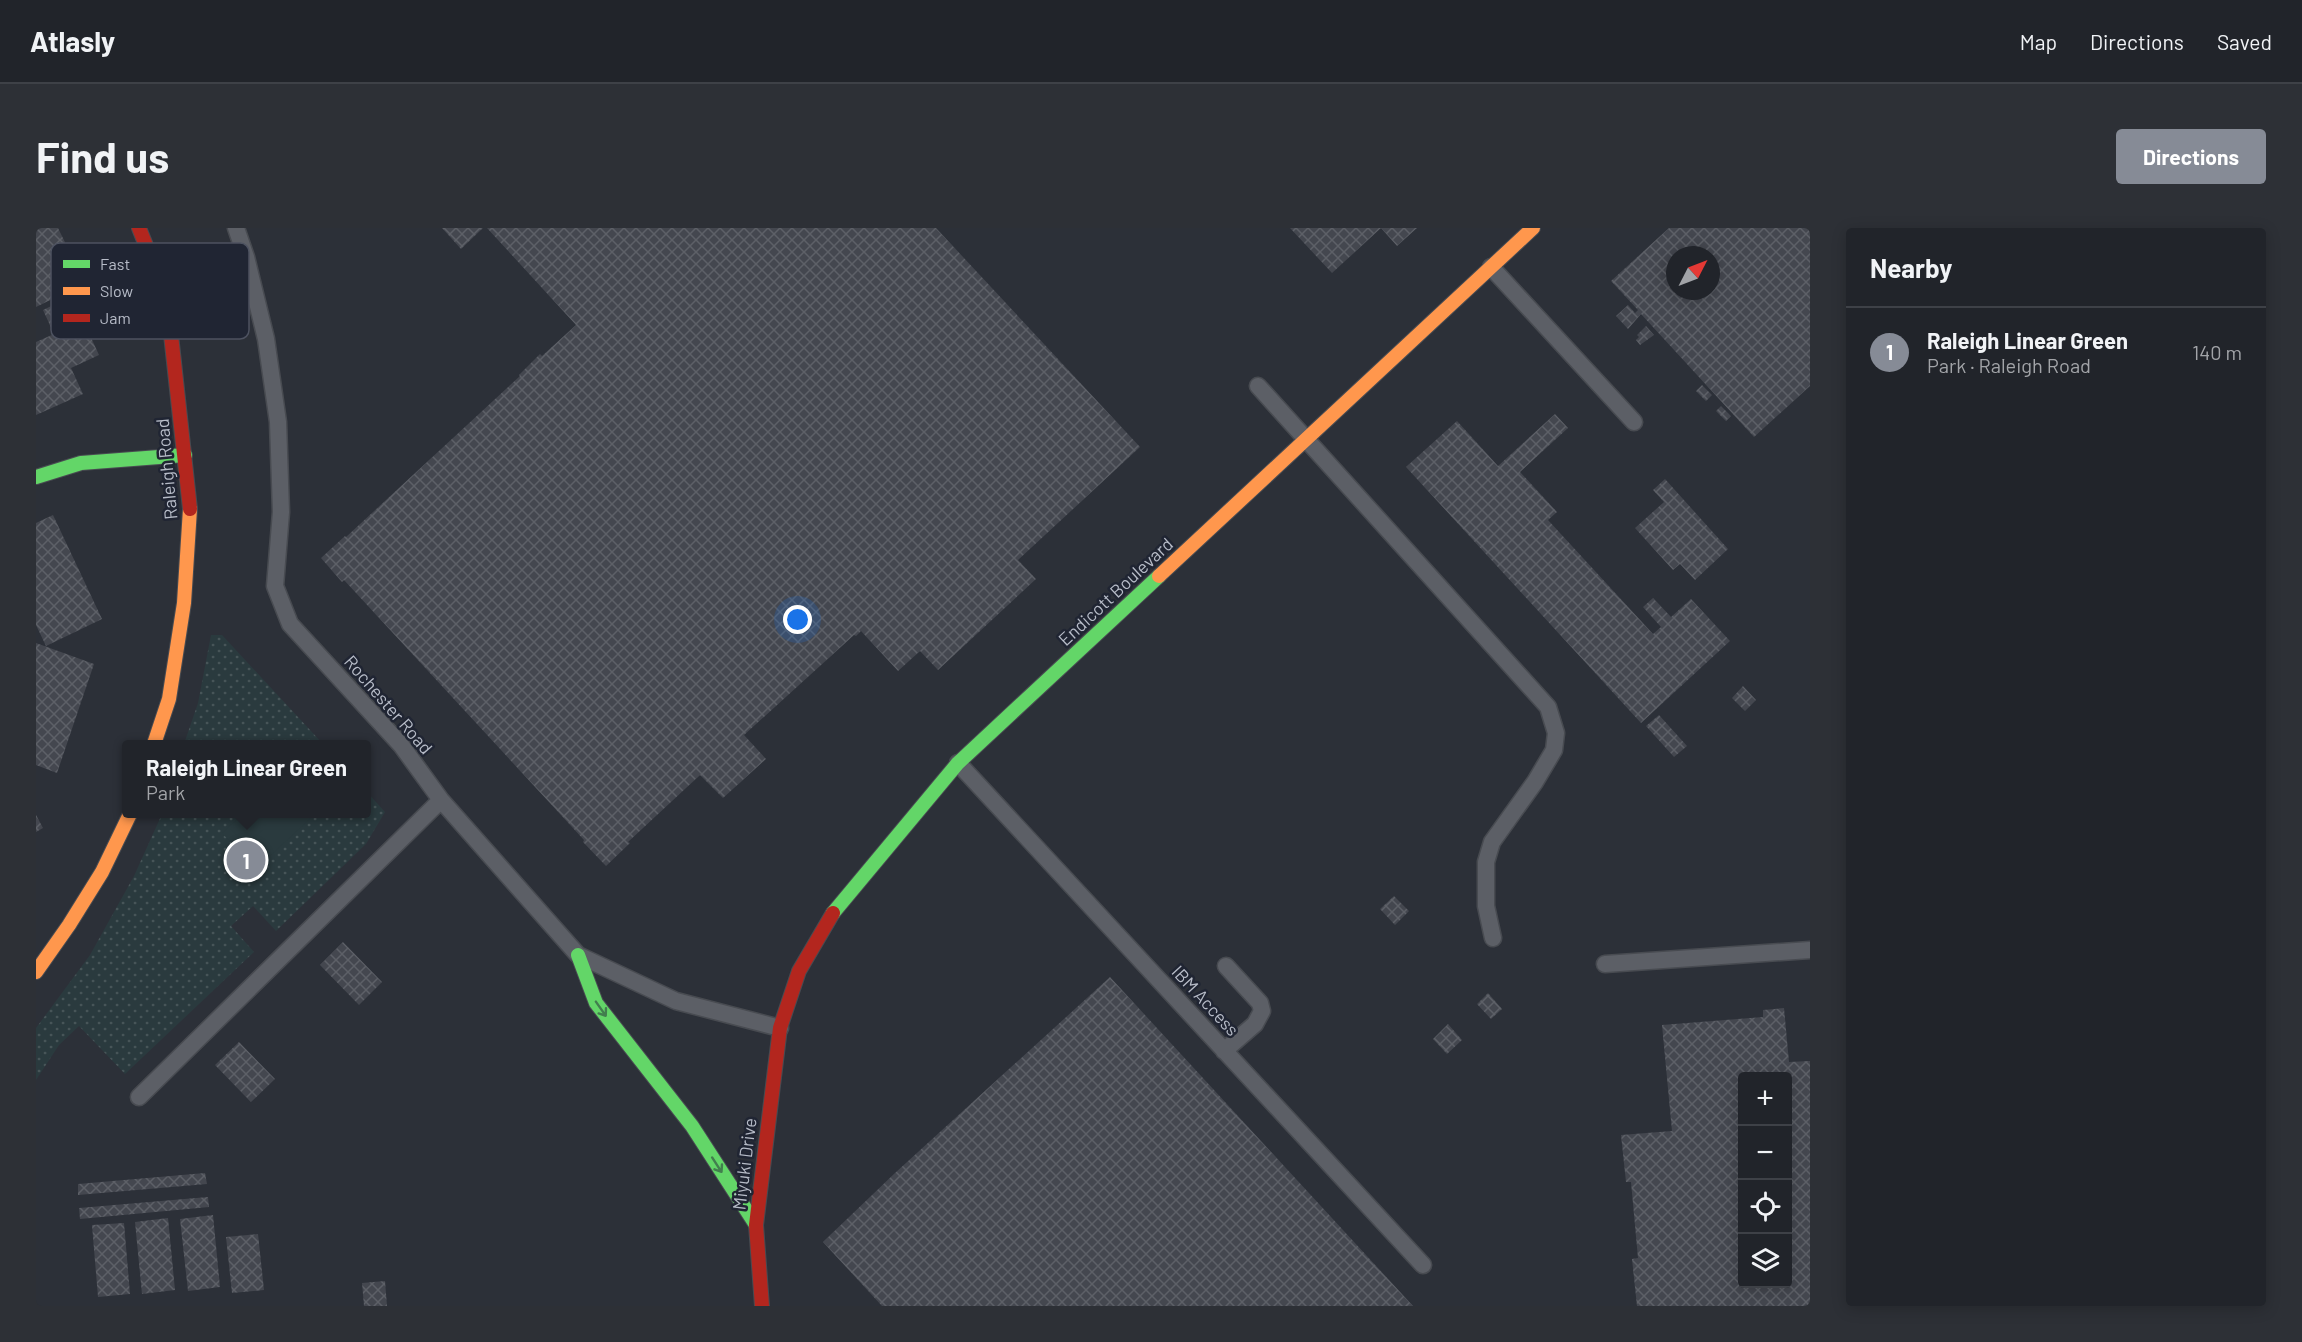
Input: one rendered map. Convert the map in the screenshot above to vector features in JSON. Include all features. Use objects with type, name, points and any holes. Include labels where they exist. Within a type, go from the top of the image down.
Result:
[{"type":"street","name":"Raleigh Road","points":[[139,228],[145,243]]},
{"type":"street","name":"Endicott Boulevard","points":[[780,1028],[799,971],[838,905],[958,763],[1533,228]]},
{"type":"street","name":"Raleigh Road","points":[[155,740],[169,699],[184,603],[191,514],[171,339]]},
{"type":"street","points":[[36,477],[81,463],[185,455]]},
{"type":"street","points":[[36,972],[102,872],[128,818]]},
{"type":"street","points":[[578,955],[596,1003],[692,1126],[756,1225]]},
{"type":"street","name":"Miyuki Drive","points":[[762,1306],[756,1225],[780,1028]]},
{"type":"lane","name":"Rochester Road","points":[[236,228],[241,243]]},
{"type":"lane","points":[[1491,267],[1634,422]]},
{"type":"lane","name":"Rochester Road","points":[[249,269],[266,339],[278,422],[281,512],[275,586],[290,624],[401,745],[441,800],[578,955],[676,1000],[780,1028]]},
{"type":"lane","points":[[1258,386],[1531,686],[1548,707],[1554,721],[1556,733],[1554,750],[1535,782],[1492,842],[1486,862],[1486,906],[1493,938]]},
{"type":"lane","name":"IBM Access","points":[[958,763],[1423,1265]]},
{"type":"lane","points":[[139,1097],[441,800]]},
{"type":"lane","points":[[1605,964],[1810,950]]},
{"type":"lane","points":[[1224,1051],[1255,1024],[1262,1011],[1260,1004],[1226,966]]},
{"type":"shaded area","points":[[211,635],[222,635],[319,740],[185,740],[198,703]]},
{"type":"shaded area","points":[[371,797],[385,812],[366,844],[276,931],[253,906],[231,926],[254,952],[125,1074],[79,1026],[59,1045],[36,1080],[36,1028],[90,955],[134,876],[160,818],[371,818]]},
{"type":"shaded area","points":[[239,818],[311,818],[256,869],[222,833]]},
{"type":"building","points":[[36,228],[58,228],[65,243],[51,243],[51,300],[36,307]]},
{"type":"building","points":[[442,228],[483,228],[461,249]]},
{"type":"building","points":[[487,228],[936,228],[1140,447],[1018,560],[1036,579],[938,670],[920,651],[898,671],[861,631],[856,636],[854,635],[744,735],[766,759],[723,798],[700,775],[628,842],[630,843],[606,866],[344,580],[342,582],[321,558],[520,376],[540,354],[542,356],[576,325]]},
{"type":"building","points":[[1290,228],[1381,228],[1332,273]]},
{"type":"building","points":[[1381,228],[1417,228],[1397,246]]},
{"type":"building","points":[[1669,228],[1810,228],[1810,386],[1754,437],[1641,314],[1628,329],[1616,316],[1628,305],[1635,313],[1638,310],[1611,281]]},
{"type":"building","points":[[51,306],[51,327],[43,310]]},
{"type":"building","points":[[1646,326],[1654,335],[1640,345],[1636,340],[1639,337],[1637,335]]},
{"type":"building","points":[[51,335],[51,339],[92,339],[99,355],[71,368],[83,394],[36,415],[36,342]]},
{"type":"building","points":[[1702,385],[1712,395],[1706,401],[1696,391]]},
{"type":"building","points":[[1721,406],[1731,416],[1726,421],[1716,411]]},
{"type":"building","points":[[1555,414],[1568,428],[1520,472],[1557,512],[1548,520],[1653,634],[1661,627],[1643,607],[1653,598],[1671,617],[1691,599],[1730,641],[1641,723],[1406,467],[1457,421],[1498,466]]},
{"type":"building","points":[[1665,479],[1728,549],[1695,580],[1680,564],[1673,570],[1635,528],[1664,502],[1653,490]]},
{"type":"building","points":[[53,515],[102,619],[46,646],[36,625],[36,523]]},
{"type":"building","points":[[36,643],[94,664],[57,773],[36,765]]},
{"type":"building","points":[[1743,686],[1756,700],[1745,711],[1732,698]]},
{"type":"building","points":[[1659,715],[1687,746],[1674,757],[1646,726]]},
{"type":"building","points":[[36,815],[43,828],[36,832]]},
{"type":"building","points":[[1394,896],[1409,911],[1395,925],[1380,909]]},
{"type":"building","points":[[343,942],[382,982],[359,1005],[320,965]]},
{"type":"building","points":[[1110,977],[1413,1306],[882,1306],[823,1242],[895,1173]]},
{"type":"building","points":[[1488,993],[1502,1009],[1491,1019],[1477,1004]]},
{"type":"building","points":[[1784,1008],[1789,1062],[1810,1061],[1810,1306],[1637,1306],[1632,1259],[1638,1258],[1631,1182],[1626,1182],[1621,1135],[1672,1131],[1662,1025],[1763,1017],[1763,1010]]},
{"type":"building","points":[[1448,1024],[1462,1040],[1447,1054],[1433,1039]]},
{"type":"building","points":[[239,1042],[275,1079],[251,1102],[215,1065]]},
{"type":"building","points":[[205,1173],[207,1184],[78,1195],[78,1184]]},
{"type":"building","points":[[208,1197],[209,1207],[80,1219],[79,1208]]},
{"type":"building","points":[[213,1215],[220,1287],[188,1291],[180,1219]]},
{"type":"building","points":[[168,1218],[175,1290],[142,1294],[135,1222]]},
{"type":"building","points":[[124,1223],[130,1294],[98,1297],[92,1225]]},
{"type":"building","points":[[258,1234],[264,1290],[232,1293],[226,1237]]},
{"type":"building","points":[[385,1281],[387,1306],[364,1306],[362,1283]]},
{"type":"traffic: fast","points":[[36,477],[81,463],[185,455]]},
{"type":"traffic: fast","points":[[833,913],[958,763],[1159,576]]},
{"type":"traffic: fast","points":[[578,955],[596,1003],[692,1126],[756,1225]]},
{"type":"traffic: slow","points":[[1159,576],[1533,228]]},
{"type":"traffic: slow","points":[[155,740],[169,699],[184,603],[190,509]]},
{"type":"traffic: slow","points":[[36,972],[102,872],[128,818]]},
{"type":"traffic: jam","points":[[139,228],[145,243]]},
{"type":"traffic: jam","points":[[171,339],[190,509]]},
{"type":"traffic: jam","points":[[762,1306],[756,1225],[780,1028],[799,971],[833,913]]},
{"type":"place","name":"Raleigh Linear Green","points":[[246,860]]}]
